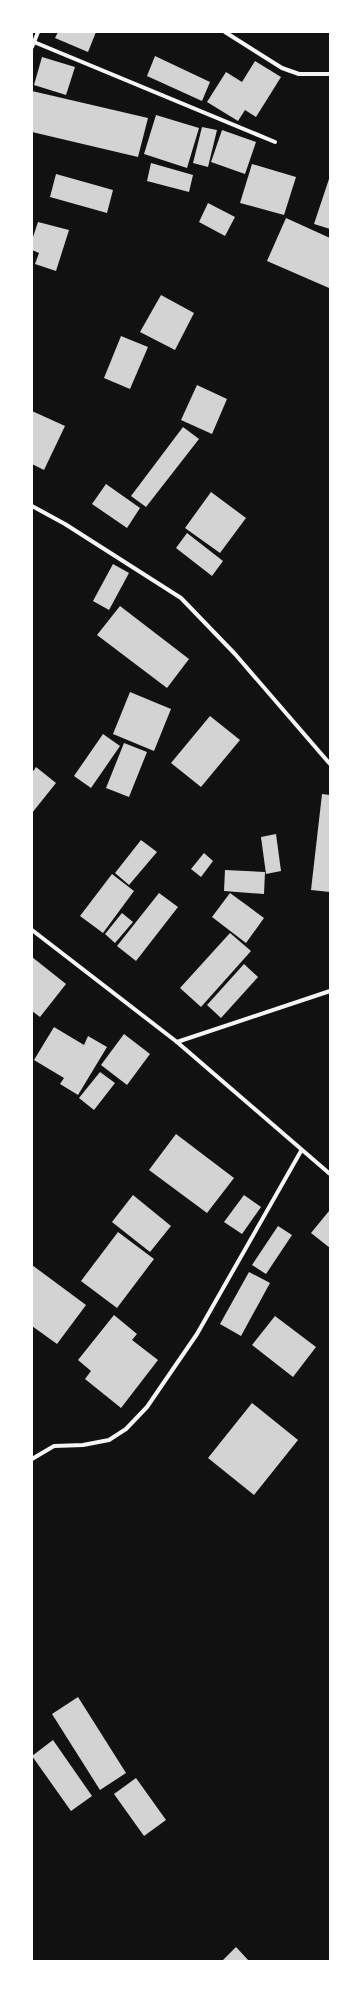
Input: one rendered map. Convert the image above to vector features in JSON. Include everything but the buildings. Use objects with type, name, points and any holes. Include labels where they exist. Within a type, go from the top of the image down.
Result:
[{"type":"street","points":[[32,47],[38,32]]},
{"type":"street","points":[[224,32],[282,68],[299,74],[330,74]]},
{"type":"street","points":[[34,42],[275,142]]},
{"type":"street","points":[[32,506],[66,524],[181,598],[201,617],[235,654],[330,764]]},
{"type":"street","points":[[32,930],[177,1042],[301,1151],[330,1174]]},
{"type":"street","points":[[177,1042],[330,991]]},
{"type":"street","points":[[32,1458],[54,1446],[83,1445],[110,1440],[126,1429],[147,1407],[197,1334],[301,1151]]}]
